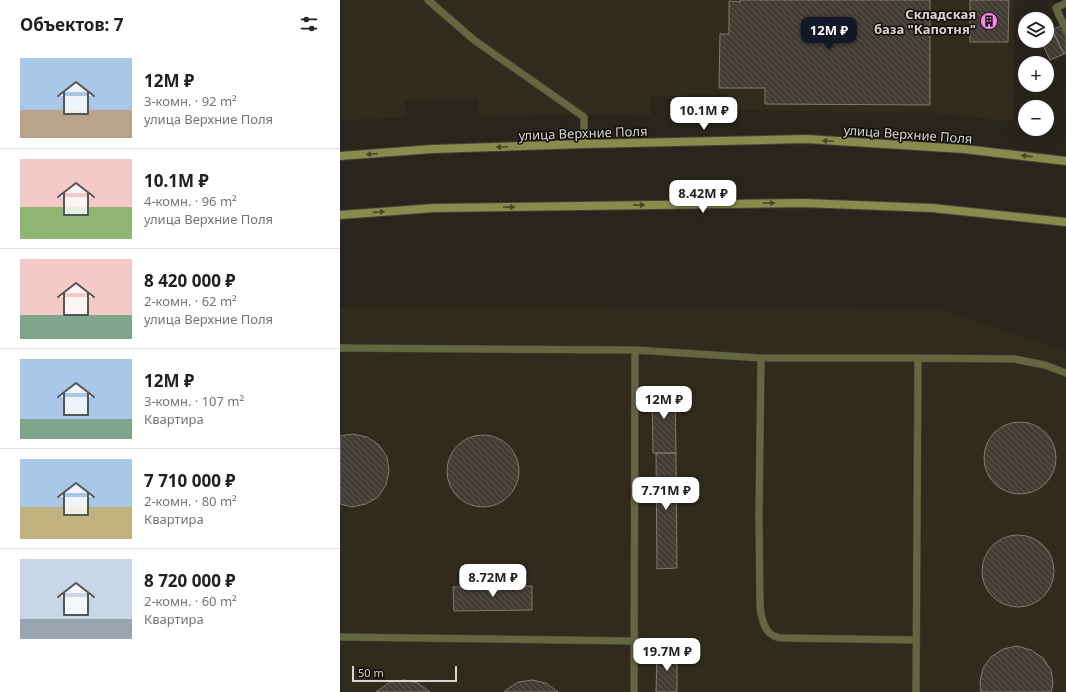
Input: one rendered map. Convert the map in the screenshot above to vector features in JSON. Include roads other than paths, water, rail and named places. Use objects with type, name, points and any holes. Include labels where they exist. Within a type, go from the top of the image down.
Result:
[{"type":"main road","name":"улица Верхние Поля","points":[[340,156],[432,149],[806,139],[964,149],[1066,161]]},
{"type":"main road","points":[[340,215],[434,208],[804,203],[932,208],[1066,222]]},
{"type":"lane","points":[[428,0],[474,40],[584,117],[584,144]]},
{"type":"lane","points":[[1066,3],[1056,8],[1066,30]]},
{"type":"lane","points":[[340,348],[635,350],[761,358],[1014,359],[1045,365],[1066,373]]},
{"type":"lane","points":[[634,692],[635,350]]},
{"type":"lane","points":[[761,358],[759,516],[760,614],[764,624],[772,635],[783,638],[916,640]]},
{"type":"lane","points":[[916,692],[918,358]]},
{"type":"lane","points":[[340,637],[634,640]]},
{"type":"place","name":"Складская база \"Капотня\"","points":[[989,21]]}]
